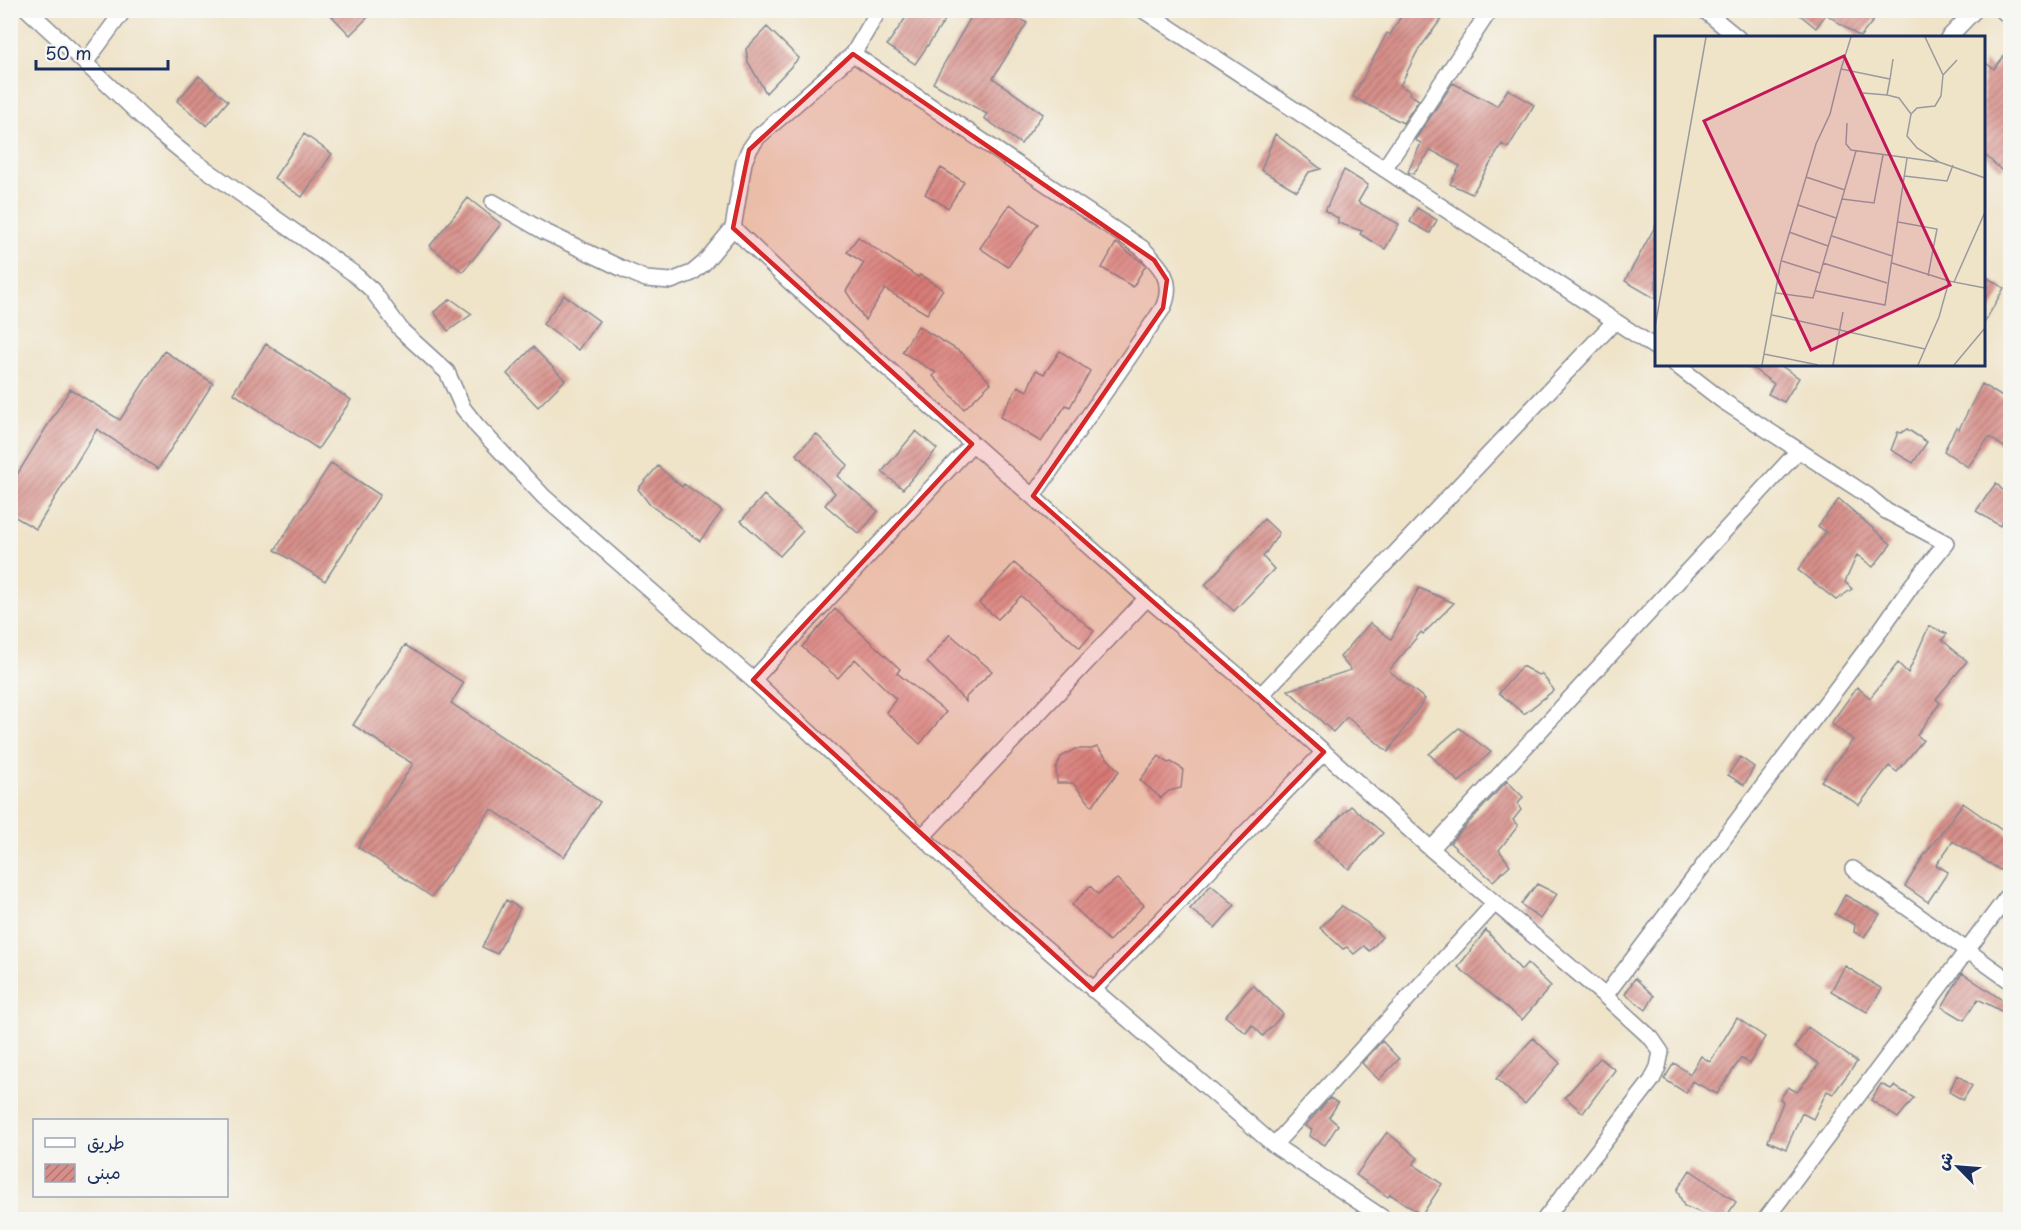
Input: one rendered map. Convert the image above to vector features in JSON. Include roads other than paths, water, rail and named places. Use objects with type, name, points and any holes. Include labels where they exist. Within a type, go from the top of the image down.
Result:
[{"type":"street","points":[[28,10],[158,132],[190,158],[335,260],[372,290],[402,331],[447,372],[463,408],[477,426],[544,497],[753,680],[999,908],[1274,1145],[1386,1220]]},
{"type":"street","points":[[86,63],[124,10]]},
{"type":"street","points":[[493,202],[543,231],[646,279],[671,281],[692,273],[704,263],[733,228],[744,162],[758,137],[853,54],[879,10]]},
{"type":"street","points":[[1143,10],[1655,347]]},
{"type":"street","points":[[1384,169],[1490,10]]},
{"type":"street","points":[[1704,10],[1736,36]]},
{"type":"street","points":[[1950,36],[1975,10]]},
{"type":"street","points":[[2002,10],[2010,18]]},
{"type":"street","points":[[853,54],[1142,248],[1154,260],[1167,280],[1168,296],[1163,308],[1033,496]]},
{"type":"street","points":[[733,228],[790,282],[972,444],[1261,695],[1431,849],[1605,996],[1652,1039],[1660,1052],[1653,1080],[1544,1220]]},
{"type":"street","points":[[1261,695],[1616,321]]},
{"type":"street","points":[[1605,996],[1877,635],[1912,585],[1946,543],[1887,511],[1867,495],[1724,401],[1678,366]]},
{"type":"street","points":[[753,680],[972,444]]},
{"type":"street","points":[[1431,849],[1798,450]]},
{"type":"street","points":[[921,837],[1147,598]]},
{"type":"street","points":[[1093,990],[1324,752]]},
{"type":"street","points":[[1853,869],[2010,981]]},
{"type":"street","points":[[1766,1220],[2010,893]]},
{"type":"street","points":[[1274,1145],[1495,903]]}]
